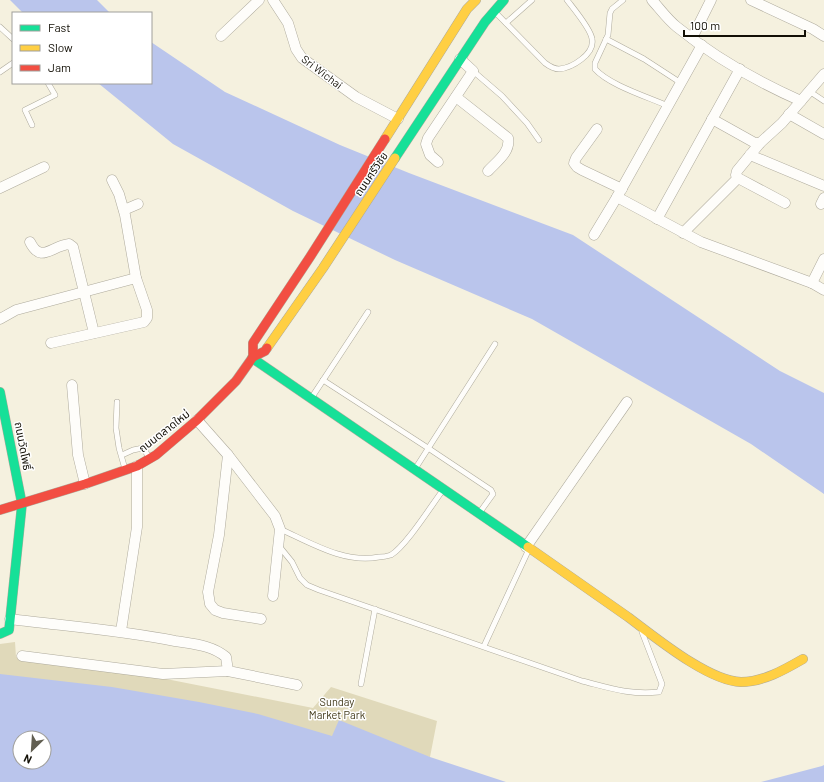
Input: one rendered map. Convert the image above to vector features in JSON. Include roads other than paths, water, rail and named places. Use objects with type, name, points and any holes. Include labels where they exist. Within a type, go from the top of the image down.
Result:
[{"type":"main road","name":"ถนนศรีวิชัย","points":[[252,358],[253,343],[310,257],[467,9],[476,0]]},
{"type":"main road","name":"ถนนศรีวิชัย","points":[[252,358],[265,351],[323,268],[485,22],[504,0]]},
{"type":"main road","points":[[252,358],[480,513],[639,626],[694,663],[718,677],[734,682],[757,681],[780,673],[803,659]]},
{"type":"main road","name":"ถนนตลาดใหม่","points":[[0,510],[126,470],[137,466],[156,455],[197,420],[236,381],[252,358]]},
{"type":"main road","name":"ถนนวัดโพธิ์","points":[[0,392],[22,504],[10,619]]},
{"type":"main road","points":[[0,634],[8,630],[10,619]]},
{"type":"street","points":[[221,36],[259,0]]},
{"type":"street","name":"Sri Wichai","points":[[273,0],[288,23],[296,49],[302,58],[356,97],[398,119]]},
{"type":"street","points":[[652,0],[676,26],[702,45],[779,92],[800,102]]},
{"type":"street","points":[[692,38],[711,0]]},
{"type":"street","points":[[751,0],[813,29],[824,36]]},
{"type":"street","points":[[594,234],[619,193],[702,45]]},
{"type":"street","points":[[438,162],[430,155],[426,144],[428,138],[473,71],[460,59]]},
{"type":"street","points":[[657,219],[740,69]]},
{"type":"street","points":[[785,203],[738,178],[736,175],[737,171],[760,143],[789,114],[824,74]]},
{"type":"street","points":[[456,96],[508,138],[508,150],[488,171]]},
{"type":"street","points":[[789,114],[824,134]]},
{"type":"street","points":[[712,119],[755,143],[760,143]]},
{"type":"street","points":[[597,129],[576,158],[574,164],[577,167],[657,219],[701,242],[812,283],[824,290]]},
{"type":"street","points":[[750,155],[824,186]]},
{"type":"street","points":[[0,188],[44,167]]},
{"type":"street","points":[[684,233],[738,178]]},
{"type":"street","points":[[51,343],[144,322],[147,318],[147,310],[136,278],[124,210],[119,194],[112,180]]},
{"type":"street","points":[[124,210],[138,204]]},
{"type":"street","points":[[30,242],[38,253],[42,254],[64,245],[69,244],[73,247],[94,333]]},
{"type":"street","points":[[812,283],[824,259]]},
{"type":"street","points":[[0,319],[16,310],[136,278]]},
{"type":"street","points":[[72,385],[78,455],[85,484]]},
{"type":"street","points":[[528,548],[626,402]]},
{"type":"street","points":[[197,420],[228,455],[275,516],[280,529],[273,596]]},
{"type":"street","points":[[228,455],[219,535],[208,592],[210,604],[215,610],[223,614],[261,620]]},
{"type":"street","points":[[121,631],[137,527],[137,466]]},
{"type":"street","points":[[10,619],[121,631],[218,650],[226,657],[228,671]]},
{"type":"street","points":[[22,656],[163,674],[228,671],[297,685]]},
{"type":"lane","points":[[506,23],[532,0]]},
{"type":"lane","points":[[494,11],[545,63],[554,69],[560,69],[573,65],[593,47],[592,37],[580,17],[567,0]]},
{"type":"lane","points":[[623,0],[612,9],[606,39],[595,63],[594,69],[600,75],[609,80],[668,106]]},
{"type":"lane","points":[[0,27],[12,38]]},
{"type":"lane","points":[[606,39],[644,59],[681,83]]},
{"type":"lane","points":[[0,72],[12,64]]},
{"type":"lane","points":[[473,71],[502,96],[527,123],[539,140]]},
{"type":"lane","points":[[32,125],[25,110],[55,95],[49,84]]},
{"type":"lane","points":[[809,91],[824,101]]},
{"type":"lane","points":[[311,398],[368,312]]},
{"type":"lane","points":[[415,470],[495,344]]},
{"type":"lane","points":[[323,380],[491,490],[493,494],[480,513]]},
{"type":"lane","points":[[117,402],[116,428],[126,470]]},
{"type":"lane","points":[[122,455],[133,450],[143,448],[150,458]]},
{"type":"lane","points":[[280,529],[331,552],[347,557],[373,558],[390,555],[400,548],[444,489]]},
{"type":"lane","points":[[279,545],[292,562],[300,578],[307,585],[582,681],[623,692],[643,694],[659,692],[662,684],[639,626]]},
{"type":"lane","points":[[484,646],[528,548]]},
{"type":"lane","points":[[361,684],[375,609]]},
{"type":"water","points":[[10,0],[97,0],[109,12],[22,12]]},
{"type":"water","points":[[152,43],[225,92],[340,145],[409,173],[573,235],[780,371],[824,393],[824,494],[751,444],[532,319],[395,260],[293,211],[173,144],[99,84],[152,84]]},
{"type":"water","points":[[0,674],[112,687],[199,702],[258,714],[332,736],[339,720],[430,757],[506,782],[0,782]]},
{"type":"water","points":[[824,765],[824,782],[761,782],[822,766]]},
{"type":"park label","name":"Sunday Market Park","points":[[337,708]]}]
